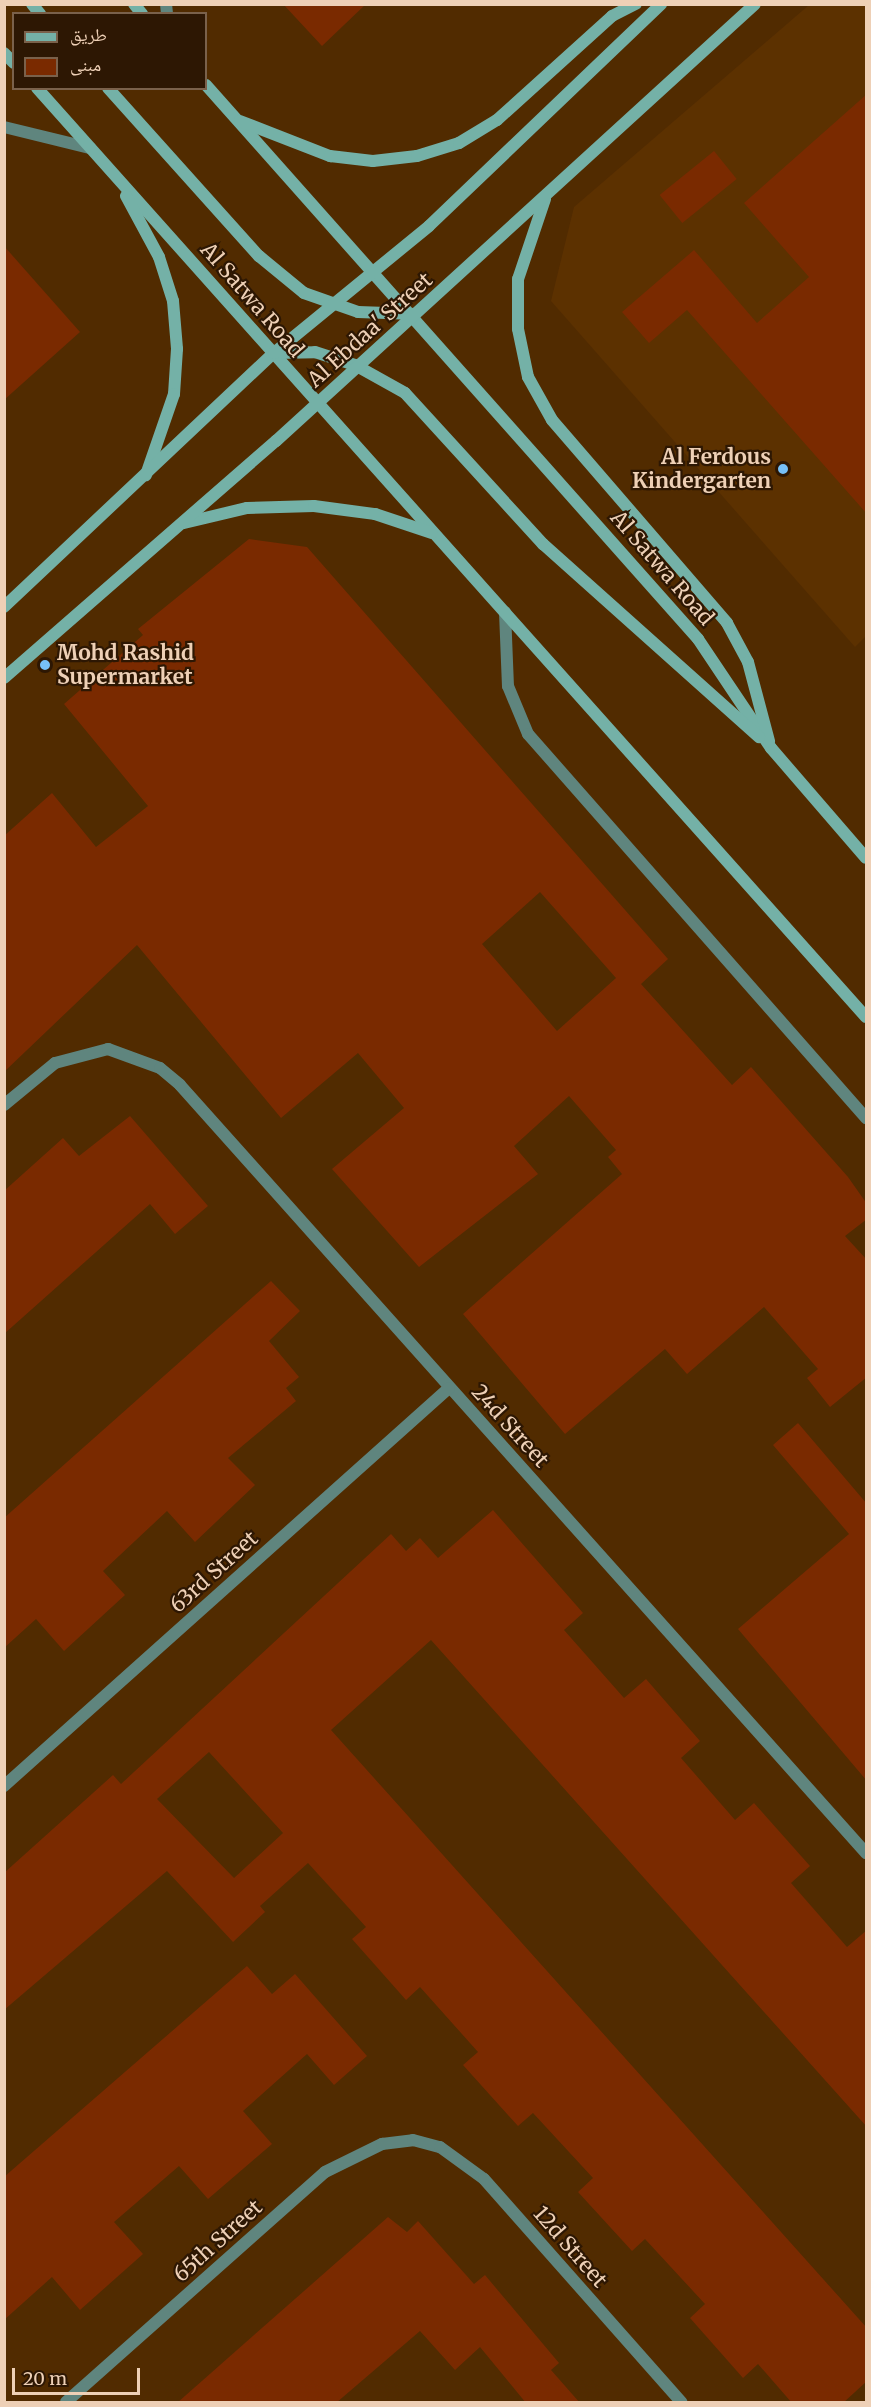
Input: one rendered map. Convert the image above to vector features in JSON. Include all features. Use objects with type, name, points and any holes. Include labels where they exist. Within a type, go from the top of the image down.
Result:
[{"type":"main road","points":[[236,119],[330,156],[373,161],[417,156],[459,143],[496,120],[612,16],[636,4]]},
{"type":"main road","name":"Al Ebdaa' Street","points":[[4,607],[144,481],[274,353],[429,226],[661,4]]},
{"type":"main road","name":"Al Ebdaa' Street","points":[[4,678],[316,405],[355,365],[415,314],[755,4]]},
{"type":"main road","points":[[207,86],[372,272]]},
{"type":"main road","name":"Al Satwa Road","points":[[39,90],[274,353],[316,405],[505,612],[867,1017]]},
{"type":"main road","points":[[110,90],[259,256],[304,293],[330,305],[415,314]]},
{"type":"main road","points":[[114,174],[159,257],[173,301],[174,394],[144,481]]},
{"type":"main road","points":[[549,191],[530,232],[518,279],[518,329],[528,377],[552,420],[727,623],[748,663],[771,748]]},
{"type":"main road","name":"Al Satwa Road","points":[[372,272],[415,314],[698,639],[771,748],[867,858]]},
{"type":"main road","points":[[274,353],[295,348],[355,365],[405,393],[543,544],[771,748]]},
{"type":"main road","points":[[183,523],[247,508],[314,506],[375,514],[434,534]]},
{"type":"street","points":[[4,127],[90,148]]},
{"type":"street","points":[[505,612],[508,686],[528,734],[867,1118]]},
{"type":"street","name":"24d Street","points":[[4,1104],[55,1063],[108,1049],[160,1068],[180,1085],[867,1852]]},
{"type":"street","name":"63rd Street","points":[[4,1786],[449,1388]]},
{"type":"street","name":"65th Street","points":[[66,2403],[325,2172],[382,2144],[413,2140]]},
{"type":"street","name":"12d Street","points":[[413,2140],[440,2147],[484,2179],[681,2403]]},
{"type":"shaded area","name":"Al Ferdous Kindergarten","points":[[809,5],[866,5],[866,636],[855,647],[551,301],[574,207]]},
{"type":"building","points":[[283,4],[366,4],[322,46]]},
{"type":"building","points":[[867,94],[867,514],[687,310],[649,343],[622,312],[694,250],[757,323],[809,277],[744,203]]},
{"type":"building","points":[[714,151],[737,179],[682,223],[660,195]]},
{"type":"building","points":[[4,246],[80,332],[4,400]]},
{"type":"building","points":[[249,539],[307,547],[668,959],[641,984],[732,1085],[751,1067],[848,1177],[867,1204],[867,1219],[845,1236],[867,1260],[867,1377],[830,1407],[807,1378],[818,1369],[764,1307],[687,1374],[665,1349],[565,1434],[463,1314],[622,1174],[608,1157],[616,1150],[569,1096],[514,1146],[538,1174],[419,1267],[332,1169],[404,1108],[358,1053],[281,1118],[137,945],[4,1072],[4,836],[52,793],[96,847],[148,806],[64,704],[143,635],[138,629]],"holes":[[[540,892],[616,978],[557,1031],[482,944]]]},
{"type":"building","points":[[130,1116],[208,1206],[175,1234],[150,1204],[4,1334],[4,1191],[63,1138],[79,1156]]},
{"type":"building","points":[[271,1281],[300,1311],[269,1341],[299,1377],[286,1388],[296,1401],[228,1458],[255,1485],[195,1542],[167,1511],[103,1571],[125,1595],[64,1651],[36,1619],[4,1648],[4,1518]]},
{"type":"building","points":[[798,1423],[867,1504],[867,1781],[738,1629],[849,1534],[773,1445]]},
{"type":"building","points":[[493,1510],[583,1613],[564,1630],[624,1698],[646,1679],[700,1741],[681,1758],[735,1820],[754,1803],[810,1866],[791,1883],[847,1947],[867,1930],[867,2127],[431,1640],[331,1730],[867,2328],[867,2381],[843,2403],[792,2403],[758,2364],[743,2378],[690,2318],[705,2304],[645,2239],[632,2251],[578,2192],[593,2178],[533,2113],[518,2126],[463,2065],[478,2052],[420,1987],[406,2000],[352,1939],[366,1927],[308,1863],[260,1906],[265,1912],[233,1942],[167,1871],[4,2010],[4,1873],[113,1775],[121,1784],[391,1534],[406,1551],[420,1538],[438,1558]],"holes":[[[209,1752],[283,1833],[234,1878],[157,1799]]]},
{"type":"building","points":[[247,1966],[272,1994],[295,1974],[367,2056],[334,2085],[307,2054],[243,2111],[272,2144],[208,2199],[179,2166],[114,2222],[143,2254],[80,2310],[52,2277],[4,2320],[4,2177]]},
{"type":"building","points":[[388,2217],[407,2232],[418,2221],[474,2284],[485,2275],[559,2363],[551,2370],[580,2403],[526,2403],[480,2347],[455,2370],[420,2331],[336,2403],[177,2403]]},
{"type":"place","name":"Al Ferdous Kindergarten","points":[[783,469]]},
{"type":"place","name":"Mohd Rashid Supermarket","points":[[45,665]]}]
